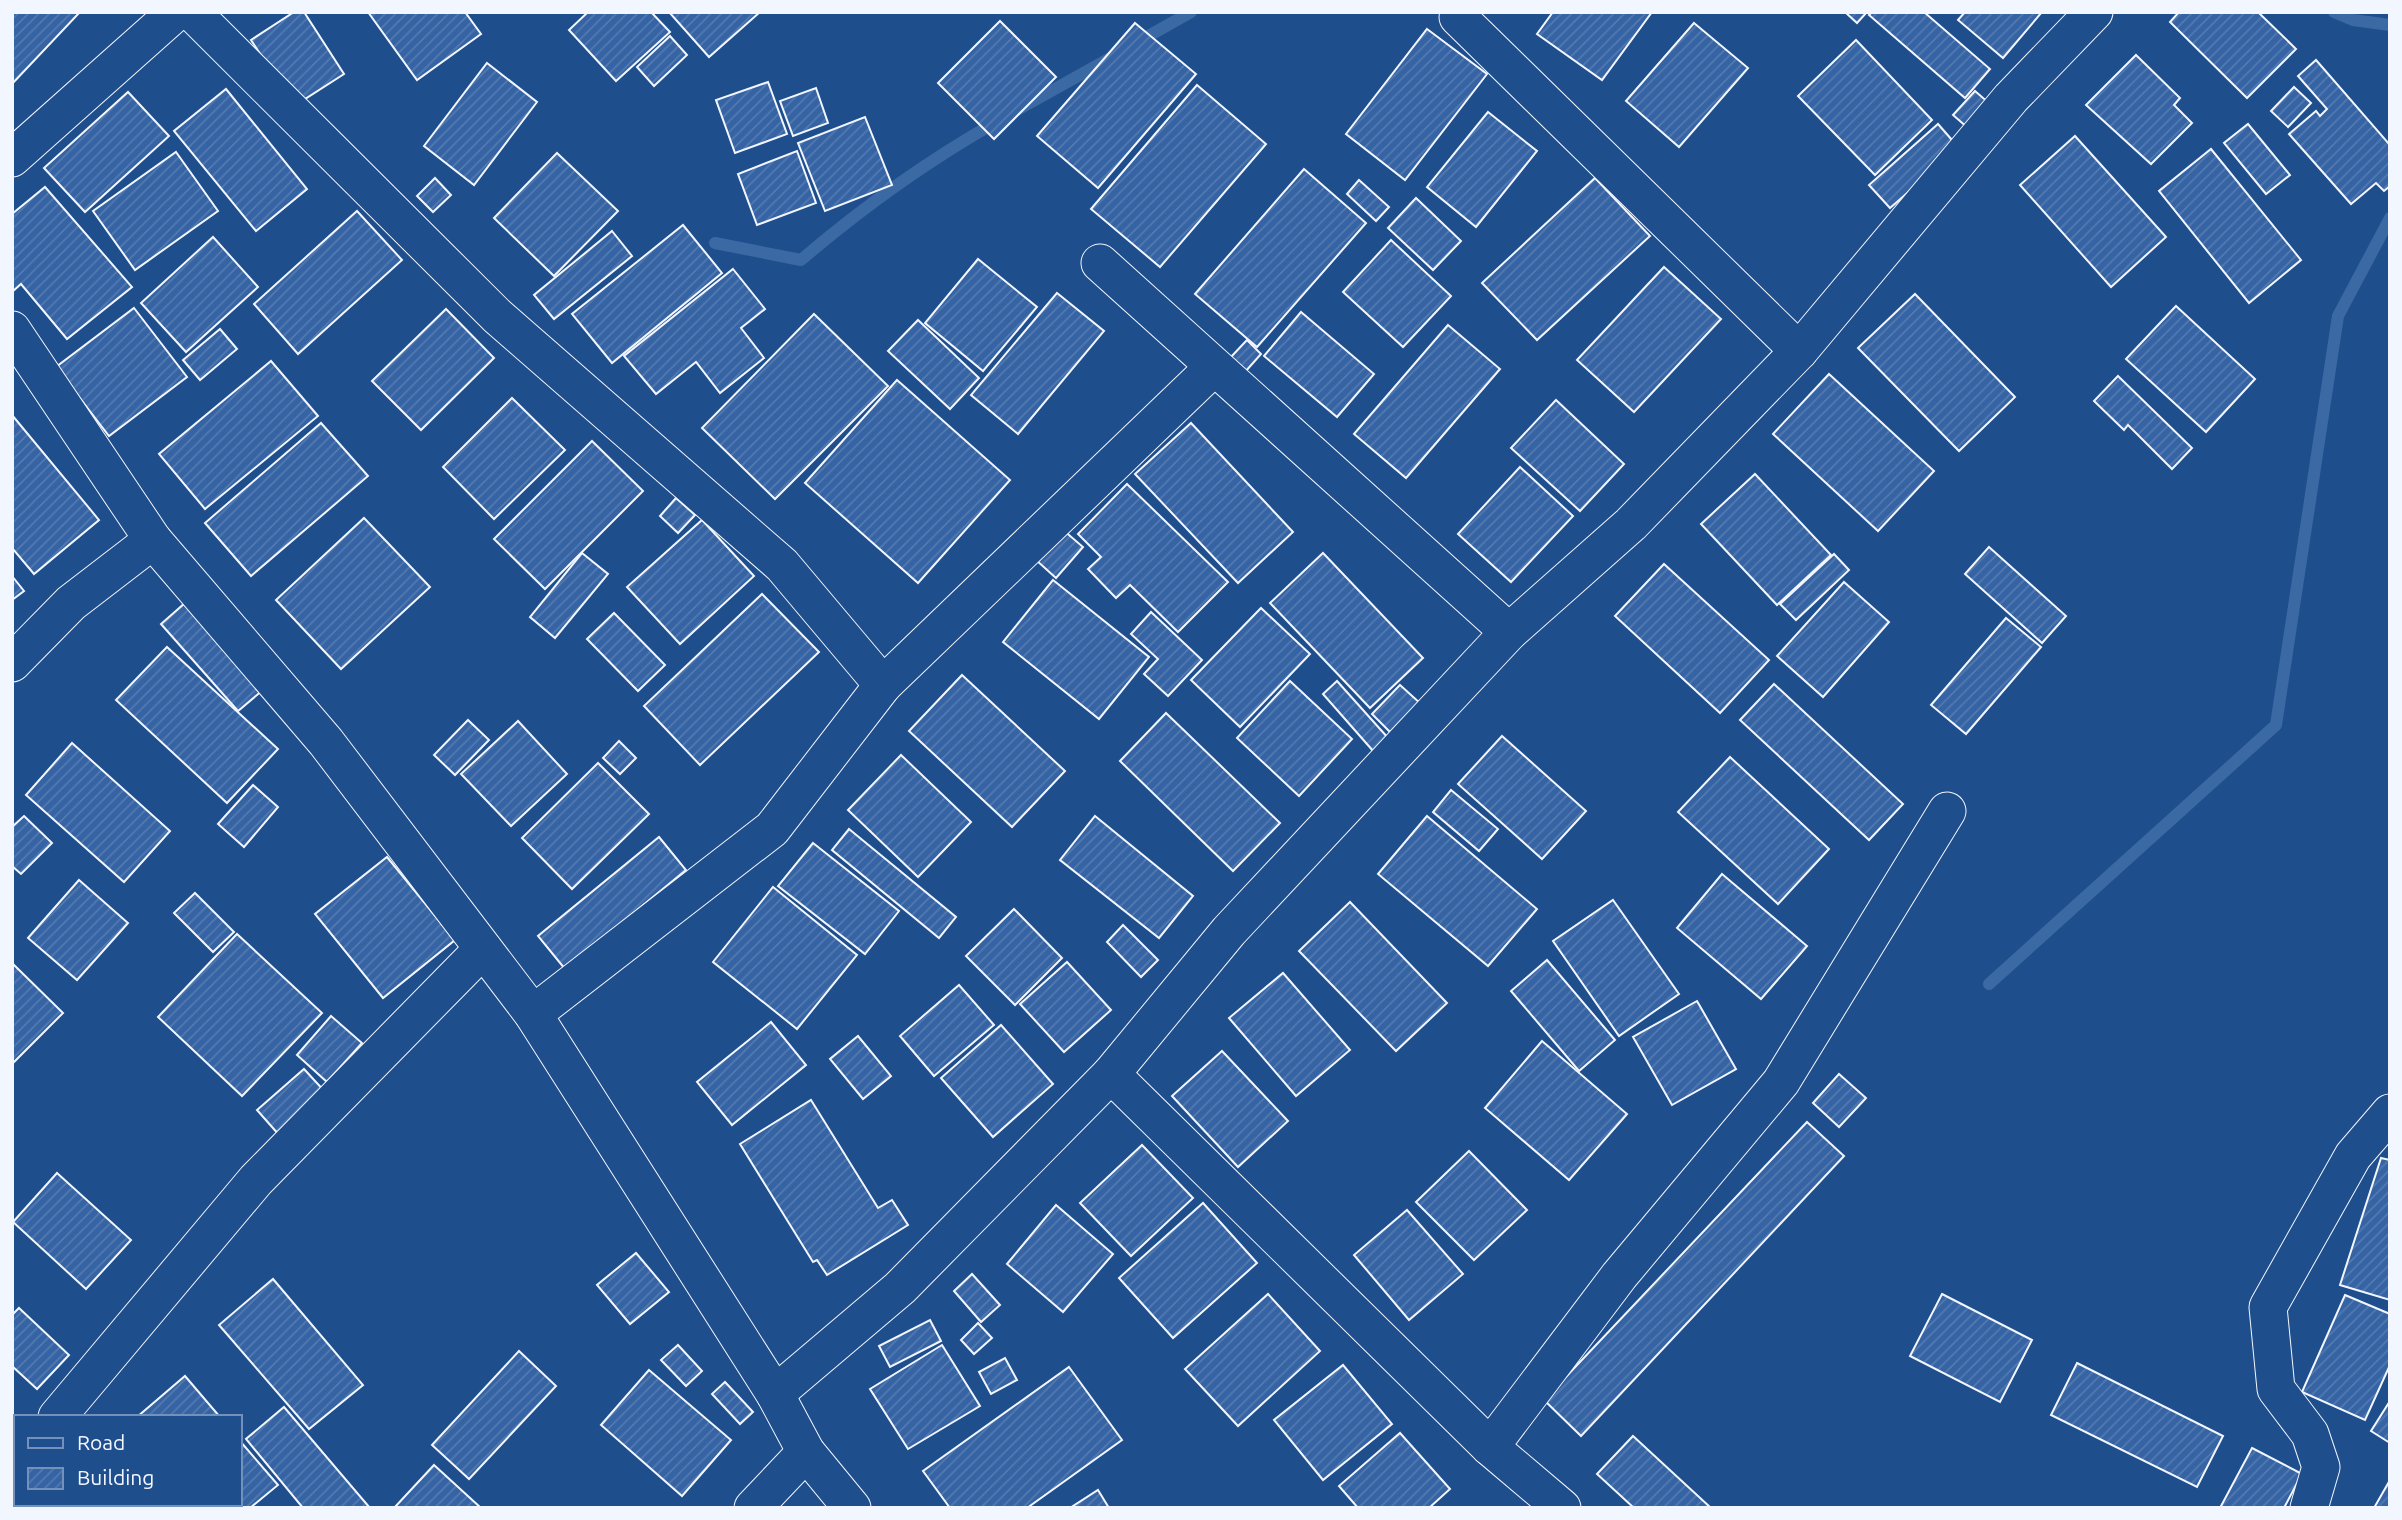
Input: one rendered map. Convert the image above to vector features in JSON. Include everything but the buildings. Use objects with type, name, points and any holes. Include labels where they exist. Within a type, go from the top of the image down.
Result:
[{"type":"street","points":[[12,158],[176,12]]},
{"type":"street","points":[[192,12],[497,316],[782,565],[883,685]]},
{"type":"street","points":[[775,1394],[900,1288],[1111,1074],[1229,931],[1509,632],[1631,524],[1799,352],[2011,98],[2094,12]]},
{"type":"street","points":[[1458,17],[1799,352]]},
{"type":"street","points":[[1100,262],[1509,632]]},
{"type":"street","points":[[12,330],[153,540],[326,742],[533,1014],[775,1394],[806,1452],[852,1508]]},
{"type":"street","points":[[533,1014],[772,829],[883,685],[1214,367]]},
{"type":"street","points":[[12,663],[71,603],[153,540]]},
{"type":"street","points":[[1490,1447],[1619,1276],[1781,1082],[1947,811]]},
{"type":"street","points":[[59,1415],[256,1180],[484,949]]},
{"type":"street","points":[[1111,1074],[1490,1447],[1562,1508]]},
{"type":"street","points":[[2309,1508],[2321,1467],[2310,1434],[2276,1389],[2268,1307],[2353,1156],[2390,1113]]},
{"type":"street","points":[[753,1508],[806,1452]]},
{"type":"waterway","points":[[1136,43],[1191,12]]},
{"type":"waterway","points":[[2334,12],[2353,20],[2390,25]]},
{"type":"waterway","points":[[1017,110],[1114,56]]},
{"type":"waterway","points":[[715,243],[801,260],[896,186],[998,121]]},
{"type":"waterway","points":[[1989,984],[2276,725],[2338,316],[2390,218]]}]
